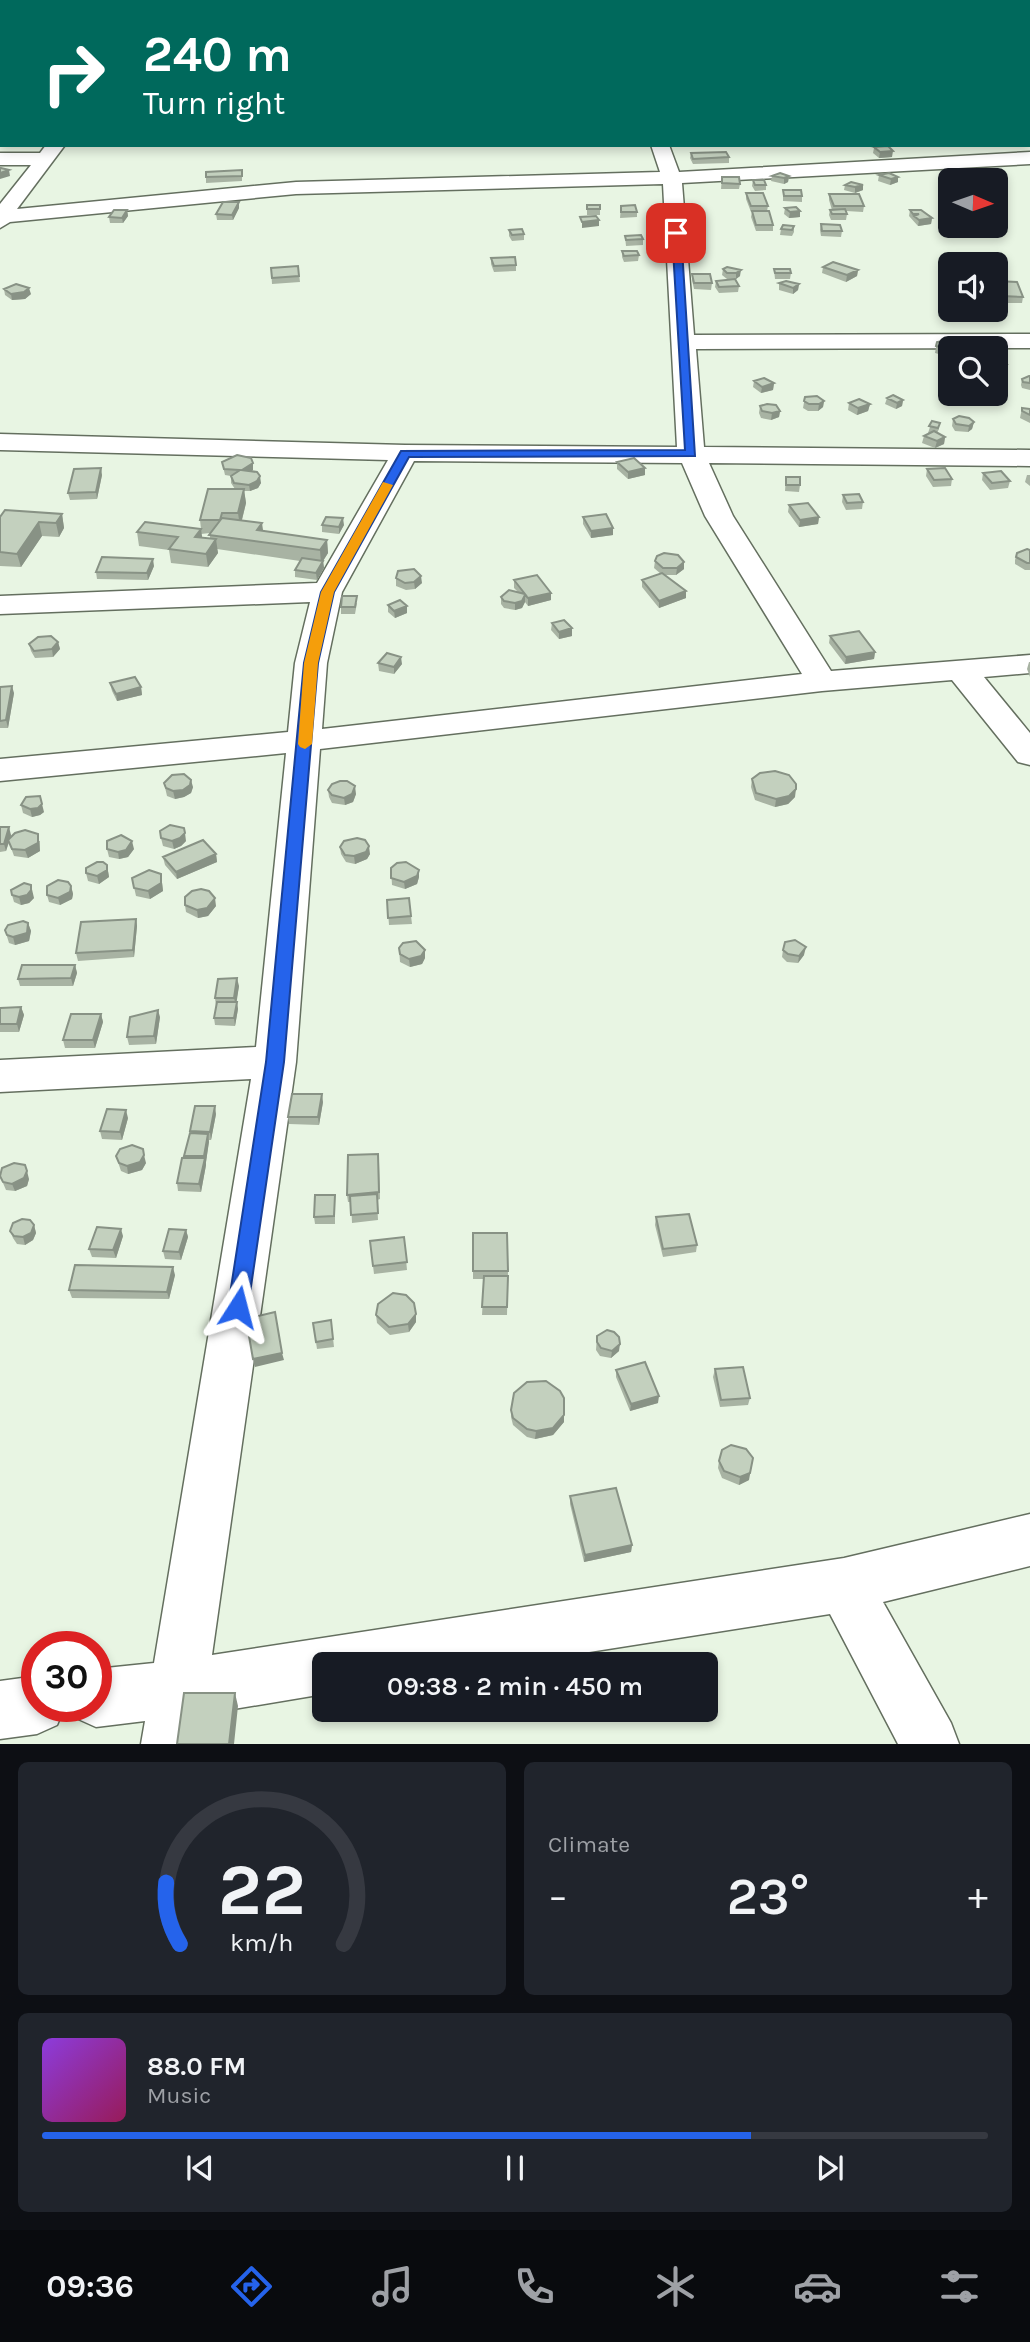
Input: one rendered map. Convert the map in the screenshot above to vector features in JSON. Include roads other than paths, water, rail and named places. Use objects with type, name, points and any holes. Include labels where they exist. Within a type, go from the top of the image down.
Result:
[{"type":"street","points":[[661,147],[672,178],[691,454],[719,516],[822,681]]},
{"type":"street","points":[[3,213],[50,152]]},
{"type":"street","points":[[0,159],[50,152]]},
{"type":"street","points":[[3,213],[296,188],[672,178],[1030,158]]},
{"type":"street","points":[[685,342],[1030,341]]},
{"type":"street","points":[[0,442],[405,453],[1030,458]]},
{"type":"street","points":[[170,1744],[275,1062],[311,663],[327,592],[405,453]]},
{"type":"street","points":[[0,605],[327,592]]},
{"type":"street","points":[[0,770],[305,741],[822,681],[1030,664]]},
{"type":"street","points":[[960,669],[1030,755]]},
{"type":"street","points":[[0,1076],[275,1062]]},
{"type":"street","points":[[413,1652],[844,1585],[1030,1540]]},
{"type":"street","points":[[844,1585],[930,1744]]},
{"type":"street","points":[[112,1696],[180,1689],[312,1668]]},
{"type":"street","points":[[0,1710],[21,1707]]}]
